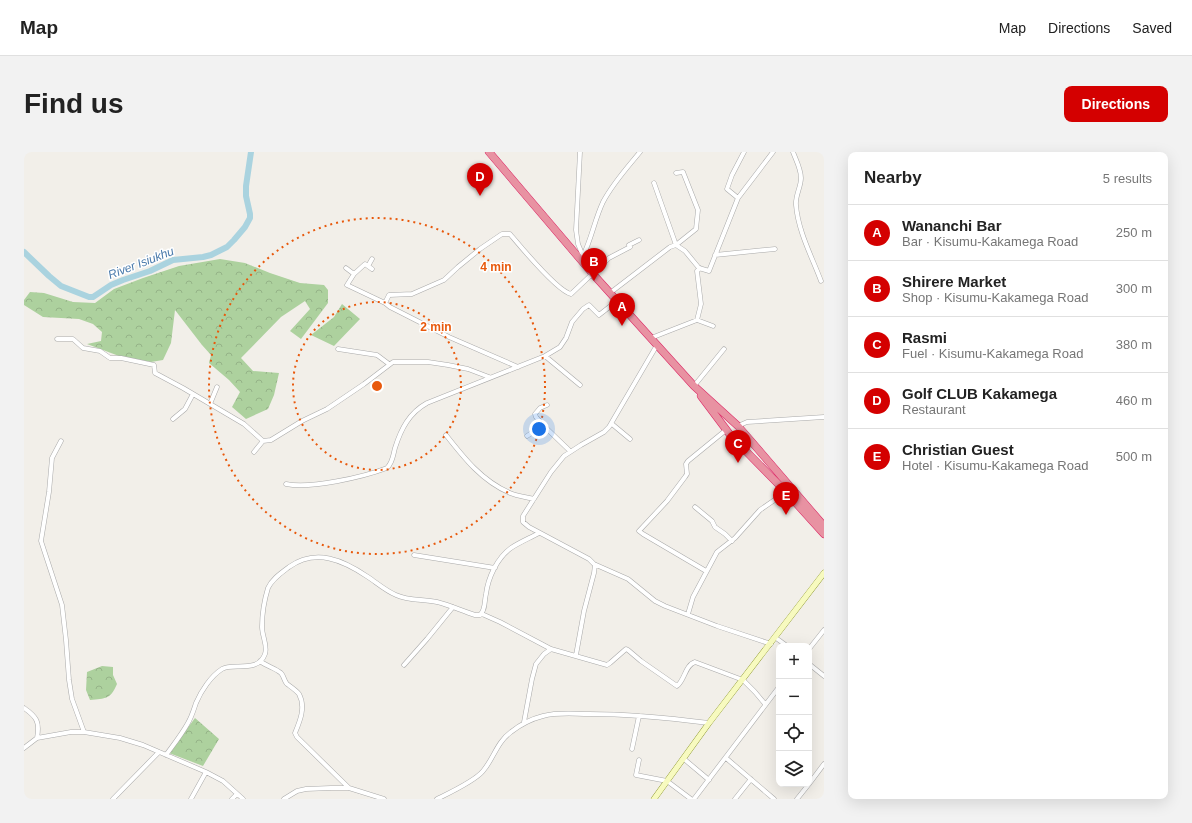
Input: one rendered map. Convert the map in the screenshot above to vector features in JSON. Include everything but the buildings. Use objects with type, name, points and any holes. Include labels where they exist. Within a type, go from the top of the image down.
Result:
[{"type":"highway","points":[[489,152],[582,258],[592,273],[617,301],[694,386],[746,434],[824,526]]},
{"type":"highway","points":[[694,386],[726,430],[824,534]]},
{"type":"highway","points":[[737,442],[740,437],[746,434]]},
{"type":"main road","points":[[654,799],[709,723],[776,638],[824,573]]},
{"type":"street","points":[[580,152],[576,230],[582,258]]},
{"type":"street","points":[[582,258],[602,203],[610,189],[640,152]]},
{"type":"street","points":[[738,198],[727,188],[744,152]]},
{"type":"street","points":[[654,183],[676,245],[685,251],[700,268],[708,271],[738,198],[774,152]]},
{"type":"street","points":[[793,152],[798,164],[801,179],[797,193],[796,205],[799,220],[804,238],[821,281]]},
{"type":"street","points":[[610,293],[696,229],[698,210],[687,178],[684,172],[676,173]]},
{"type":"street","points":[[385,303],[389,295],[412,294],[444,280],[458,266],[502,234],[510,234],[550,278],[566,292],[573,293],[609,258],[630,247],[629,245],[639,240]]},
{"type":"street","points":[[715,255],[775,249]]},
{"type":"street","points":[[368,266],[372,259]]},
{"type":"street","points":[[372,269],[365,264],[354,274],[347,285],[450,337],[518,367]]},
{"type":"street","points":[[346,268],[354,274]]},
{"type":"street","points":[[697,320],[701,304],[697,271],[700,268]]},
{"type":"street","points":[[286,484],[297,486],[327,483],[387,468],[392,461],[403,428],[409,418],[419,407],[545,356],[562,344],[566,338],[570,325],[585,307],[589,305],[597,314],[600,315],[617,301]]},
{"type":"street","points":[[651,338],[697,320],[713,326]]},
{"type":"street","points":[[57,339],[73,339],[82,348],[100,351],[110,358],[121,358],[154,365],[155,374],[244,424],[263,441]]},
{"type":"street","points":[[657,345],[612,424],[604,432],[570,452],[554,468],[523,516],[524,522],[529,527],[589,559],[594,564],[628,579],[660,604],[717,626],[771,644]]},
{"type":"street","points":[[338,349],[377,355],[389,364]]},
{"type":"street","points":[[694,386],[724,349]]},
{"type":"street","points":[[545,356],[580,385]]},
{"type":"street","points":[[254,452],[263,441],[271,440],[327,409],[393,362],[428,362],[461,368],[490,377]]},
{"type":"street","points":[[210,404],[217,387]]},
{"type":"street","points":[[173,419],[184,409],[193,394]]},
{"type":"street","points":[[547,405],[540,408],[535,416],[570,452]]},
{"type":"street","points":[[738,426],[747,422],[824,417]]},
{"type":"street","points":[[612,424],[630,439]]},
{"type":"street","points":[[527,436],[544,426]]},
{"type":"street","points":[[706,571],[640,531],[667,501],[685,477],[687,471],[685,467],[686,464],[726,430]]},
{"type":"street","points":[[446,434],[469,463],[482,476],[497,487],[510,493],[534,499]]},
{"type":"street","points":[[61,441],[52,458],[50,492],[41,541],[62,605],[69,680],[74,707],[84,732]]},
{"type":"street","points":[[688,614],[693,597],[706,571],[718,552],[732,541],[760,510],[786,492]]},
{"type":"street","points":[[695,507],[732,541]]},
{"type":"street","points":[[482,614],[487,588],[495,568],[502,556],[511,548],[539,533]]},
{"type":"street","points":[[414,555],[495,568]]},
{"type":"street","points":[[166,755],[189,721],[204,688],[218,672],[223,668],[231,666],[242,667],[254,664],[260,661],[266,653],[266,645],[262,628],[262,614],[265,598],[270,584],[276,577],[288,568],[309,558],[322,557],[355,568],[395,595],[405,598],[439,602],[475,615],[482,614],[551,649],[608,664],[628,650],[641,661],[676,685],[680,683],[690,664],[694,662],[743,680],[756,692],[765,704]]},
{"type":"street","points":[[576,655],[584,611],[595,567],[594,564]]},
{"type":"street","points":[[404,665],[452,607]]},
{"type":"street","points":[[812,645],[824,630]]},
{"type":"street","points":[[776,638],[782,643]]},
{"type":"street","points":[[524,722],[536,664],[544,654],[551,649]]},
{"type":"street","points":[[260,661],[280,672],[287,684],[298,694],[301,700],[302,713],[295,733],[297,737],[349,788]]},
{"type":"street","points":[[812,666],[824,676]]},
{"type":"street","points":[[639,760],[636,775],[667,782],[693,799],[726,758],[776,691]]},
{"type":"street","points":[[24,708],[35,716],[37,720],[37,738]]},
{"type":"street","points":[[437,799],[474,779],[482,772],[503,739],[524,722],[554,714],[608,714],[709,723]]},
{"type":"street","points":[[632,749],[639,716]]},
{"type":"street","points":[[24,748],[37,738],[60,734],[84,732],[120,738],[143,745],[206,772],[223,781],[243,799]]},
{"type":"street","points":[[113,799],[159,752]]},
{"type":"street","points":[[726,758],[774,799]]},
{"type":"street","points":[[684,759],[709,780]]},
{"type":"street","points":[[812,780],[824,764]]},
{"type":"street","points":[[191,799],[206,772]]},
{"type":"street","points":[[736,799],[751,780]]},
{"type":"street","points":[[797,799],[807,787]]},
{"type":"street","points":[[284,799],[297,791],[306,789],[349,788],[384,799]]},
{"type":"street","points":[[232,799],[237,794]]},
{"type":"green space","points":[[220,259],[245,263],[300,283],[324,285],[328,290],[328,303],[301,339],[290,331],[310,309],[305,301],[281,317],[241,358],[253,371],[279,373],[274,395],[268,409],[246,419],[232,407],[240,392],[229,380],[209,363],[211,355],[175,310],[171,343],[163,360],[151,362],[119,356],[87,344],[101,341],[102,332],[93,324],[79,319],[43,317],[24,305],[24,300],[30,292],[44,293],[73,302],[95,303],[114,289],[143,278],[179,266]]},
{"type":"green space","points":[[342,304],[360,319],[334,346],[311,335],[334,317]]},
{"type":"green space","points":[[102,666],[113,667],[113,675],[117,684],[110,696],[90,700],[86,690],[87,672]]},
{"type":"green space","points":[[195,718],[219,739],[203,766],[169,753]]},
{"type":"waterway","name":"River Isiukhu","points":[[24,252],[61,286],[89,297],[93,297],[111,285],[150,271],[173,260],[211,255],[227,247],[245,227],[250,218],[246,196],[246,186],[251,152]]},
{"type":"place","name":"Golf CLUB Kakamega","points":[[480,196]]},
{"type":"place","name":"Shirere Market","points":[[594,281]]},
{"type":"place","name":"Wananchi Bar","points":[[622,326]]},
{"type":"place","name":"Rasmi","points":[[738,463]]},
{"type":"place","name":"Christian Guest","points":[[786,515]]}]
